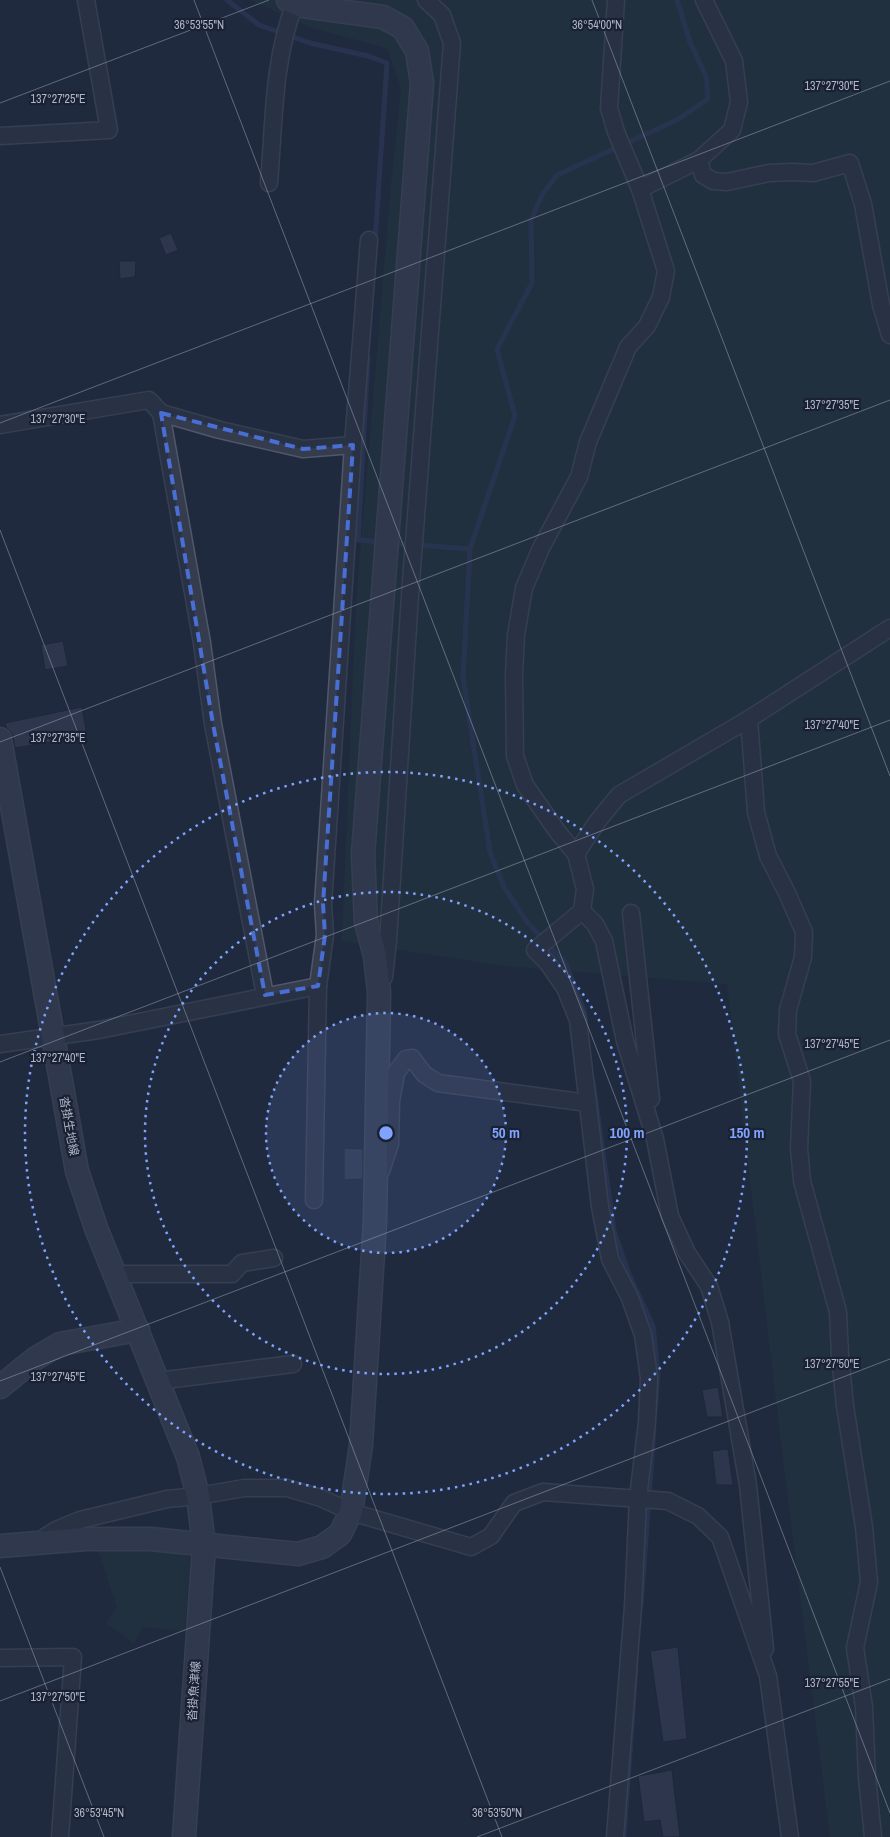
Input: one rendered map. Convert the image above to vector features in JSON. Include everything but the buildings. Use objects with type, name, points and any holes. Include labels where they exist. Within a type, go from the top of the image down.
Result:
[{"type":"street","points":[[0,136],[109,130],[86,0]]},
{"type":"street","points":[[379,992],[384,976],[388,941],[410,596],[452,44],[442,15],[426,0]]},
{"type":"street","points":[[615,1837],[632,1617],[638,1498],[647,1422],[649,1378],[643,1335],[630,1298],[610,1259],[600,1207],[578,1020],[565,988],[535,950],[582,911],[585,889],[576,854],[557,831],[526,785],[515,756],[514,675],[516,635],[524,588],[541,548],[579,477],[588,442],[628,346],[646,326],[661,297],[666,271],[640,189],[616,132],[609,108],[616,0]]},
{"type":"street","points":[[640,189],[699,160],[732,130],[740,102],[734,61],[704,0]]},
{"type":"street","points":[[0,1546],[39,1541],[151,1539],[204,1546],[298,1554],[322,1547],[340,1534],[351,1512],[361,1445],[375,1190],[379,992],[375,956],[366,922],[363,854],[422,83],[417,51],[403,28],[383,17],[303,6],[291,1],[280,52],[270,183]]},
{"type":"street","points":[[699,160],[703,175],[713,181],[727,182],[769,173],[813,173],[850,163],[863,204],[881,305],[890,334]]},
{"type":"street","points":[[314,1200],[318,986],[325,935],[323,904],[353,445],[369,240]]},
{"type":"street","points":[[0,425],[149,400],[161,413],[220,430],[303,449],[353,445]]},
{"type":"street","points":[[161,413],[202,643],[213,724],[266,995]]},
{"type":"street","points":[[576,854],[597,822],[619,795],[749,719],[890,628]]},
{"type":"street","points":[[749,719],[756,812],[768,856],[788,893],[804,932],[803,957],[788,1010],[787,1034],[802,1081],[799,1148],[802,1181],[838,1312],[845,1406],[864,1527],[869,1582],[855,1648],[864,1707],[867,1777],[873,1837]]},
{"type":"street","name":"沓掛生地線","points":[[0,739],[6,813],[53,1037],[77,1171],[96,1228],[188,1458],[198,1496]]},
{"type":"street","points":[[582,911],[595,924],[604,941],[625,1041],[655,1139]]},
{"type":"street","points":[[631,913],[655,1139],[670,1216],[687,1253],[709,1286],[720,1322],[748,1485],[768,1676],[790,1837]]},
{"type":"street","points":[[0,1044],[99,1030],[318,986]]},
{"type":"street","points":[[375,1190],[390,1144],[391,1101],[396,1073],[406,1059],[412,1058],[424,1074],[438,1083],[588,1103]]},
{"type":"street","points":[[115,1274],[232,1274],[242,1263],[274,1258]]},
{"type":"street","points":[[0,1387],[36,1358],[60,1344],[138,1330]]},
{"type":"street","points":[[158,1381],[292,1364]]},
{"type":"street","points":[[39,1541],[56,1530],[80,1520],[168,1499],[244,1488],[287,1488],[321,1498],[351,1512],[471,1548],[491,1536],[514,1503],[543,1492],[668,1501],[698,1516],[720,1536],[768,1676]]},
{"type":"street","name":"沓掛魚津線","points":[[184,1837],[204,1546],[198,1496]]},
{"type":"street","points":[[0,1658],[73,1657],[60,1837]]},
{"type":"highlighted area","points":[[161,413],[303,449],[353,445],[323,904],[325,935],[318,986],[265,995],[213,724]]},
{"type":"green space","points":[[251,0],[890,0],[890,1837],[830,1837],[727,984],[505,966],[342,941],[356,603],[391,185],[401,88],[387,48],[312,28]]},
{"type":"green space","points":[[98,1549],[187,1552],[190,1560],[185,1631],[142,1627],[134,1643],[106,1623],[117,1607]]},
{"type":"waterway","points":[[227,0],[259,25],[310,43],[368,56],[387,63],[375,242]]},
{"type":"waterway","points":[[585,1018],[566,964],[527,922],[504,887],[490,852],[463,677],[470,549],[515,416],[497,349],[532,283],[531,220],[542,195],[557,175],[677,120],[708,99],[706,76],[690,42],[677,0]]},
{"type":"waterway","points":[[368,358],[358,540],[382,542]]},
{"type":"waterway","points":[[393,543],[470,549]]},
{"type":"waterway","points":[[593,1081],[614,1231],[628,1272],[653,1326],[658,1374],[655,1413]]},
{"type":"waterway","points":[[641,1605],[654,1429]]},
{"type":"waterway","points":[[624,1837],[636,1668]]}]
